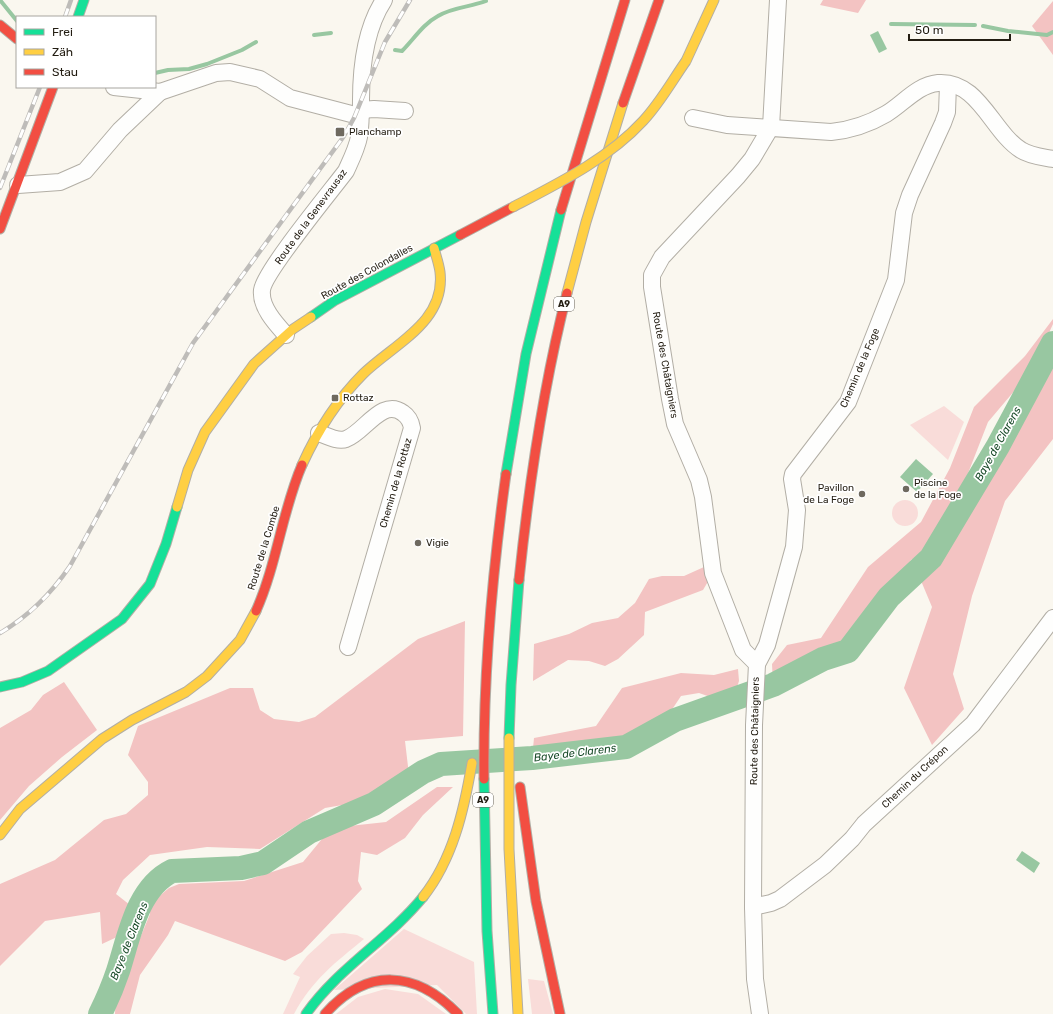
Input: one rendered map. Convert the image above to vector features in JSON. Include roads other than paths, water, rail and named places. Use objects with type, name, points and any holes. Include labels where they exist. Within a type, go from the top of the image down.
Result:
[{"type":"main road","points":[[78,16],[84,0]]},
{"type":"main road","name":"A9","points":[[493,1014],[490,984],[483,809],[486,681],[496,544],[506,470],[528,348],[558,223],[592,105],[626,0]]},
{"type":"main road","name":"A9","points":[[518,1014],[515,982],[508,827],[510,688],[514,618],[531,469],[552,357],[571,273],[598,176],[659,0]]},
{"type":"main road","name":"Route des Colondalles","points":[[0,687],[22,682],[48,671],[122,619],[150,584],[166,544],[188,470],[205,432],[254,364],[286,335],[334,301],[582,170],[613,147],[637,127],[662,97],[686,61],[714,0]]},
{"type":"main road","points":[[0,25],[16,38]]},
{"type":"main road","points":[[0,229],[18,185],[53,88]]},
{"type":"main road","name":"Route de la Combe","points":[[0,835],[16,812],[85,752],[124,724],[194,686],[211,672],[235,647],[253,617],[266,584],[294,486],[319,433],[343,397],[364,374],[425,322],[435,309],[441,286],[440,272],[434,248]]},
{"type":"main road","points":[[306,1014],[333,979],[395,928],[415,908],[438,877],[450,854],[467,797],[486,681]]},
{"type":"main road","points":[[510,688],[534,899],[560,1014]]},
{"type":"main road","points":[[325,1014],[337,1001],[353,989],[373,982],[391,980],[410,982],[426,988],[441,997],[458,1014]]},
{"type":"street","name":"Route de la Genevrausaz","points":[[286,335],[264,303],[262,290],[277,263],[346,171],[359,138],[362,70],[370,29],[384,0]]},
{"type":"street","points":[[772,127],[778,0]]},
{"type":"street","points":[[18,185],[60,182],[86,171],[120,130],[160,92],[216,73],[230,72],[260,79],[290,98],[355,115],[374,109],[405,111]]},
{"type":"street","points":[[693,118],[727,125],[831,132],[846,130],[866,124],[887,114],[920,89],[936,83],[955,86],[969,94],[979,103],[1009,140],[1022,151],[1053,159]]},
{"type":"street","name":"Chemin de la Foge","points":[[757,669],[767,644],[796,536],[797,510],[792,479],[793,474],[848,402],[888,303],[896,280],[904,212],[910,195],[947,112],[948,85]]},
{"type":"street","points":[[123,88],[160,92]]},
{"type":"street","name":"Route des Châtaigniers","points":[[760,1014],[755,979],[753,907],[755,714],[757,669],[743,650],[713,573],[699,480],[675,424],[652,287],[652,275],[662,258],[752,159],[772,127]]},
{"type":"street","name":"Chemin de la Rottaz","points":[[319,433],[338,439],[346,439],[377,415],[391,409],[403,412],[409,418],[412,428],[348,647]]},
{"type":"street","name":"Chemin du Crépon","points":[[753,907],[771,903],[780,899],[825,865],[852,839],[864,824],[973,724],[1053,618]]},
{"type":"waterway","points":[[0,0],[16,20]]},
{"type":"waterway","points":[[395,50],[402,51],[423,27],[438,16],[486,1]]},
{"type":"waterway","points":[[891,24],[975,25]]},
{"type":"waterway","points":[[983,26],[1008,31],[1047,35],[1053,32]]},
{"type":"waterway","points":[[314,35],[331,33]]},
{"type":"waterway","points":[[156,73],[168,70],[189,69],[207,64],[242,50],[256,42]]},
{"type":"waterway","name":"Baye de Clarens","points":[[100,1014],[114,982],[131,929],[142,901],[150,889],[160,879],[172,871],[241,868],[263,863],[309,832],[374,804],[423,772],[441,764],[532,758],[626,747],[675,720],[773,685],[823,659],[848,651],[889,597],[931,558],[998,446],[1053,343]]},
{"type":"railway","points":[[65,16],[71,0]]},
{"type":"railway","points":[[0,633],[39,604],[70,566],[193,343],[344,136],[354,118],[385,42],[410,0]]},
{"type":"railway","points":[[0,188],[40,88]]},
{"type":"place","name":"Planchamp","points":[[340,132]]},
{"type":"place","name":"Rottaz","points":[[335,398]]},
{"type":"place","name":"Piscine de la Foge","points":[[906,489]]},
{"type":"place","name":"Pavillon de La Foge","points":[[862,494]]},
{"type":"place","name":"Vigie","points":[[418,543]]}]
